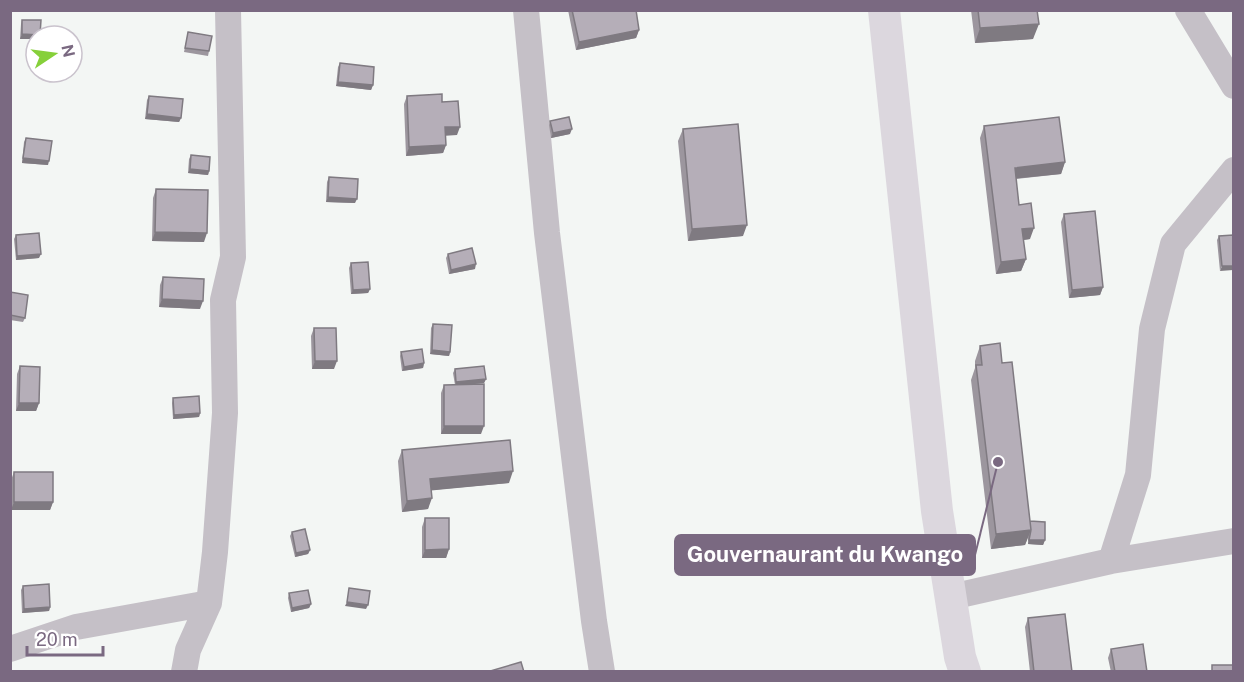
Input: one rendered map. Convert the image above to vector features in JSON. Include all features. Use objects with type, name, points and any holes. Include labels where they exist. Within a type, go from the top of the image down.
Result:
[{"type":"main road","points":[[884,10],[937,511],[960,657],[965,672]]},
{"type":"street","points":[[184,672],[188,650],[209,603],[225,413],[223,300],[233,257],[228,10]]},
{"type":"street","points":[[526,10],[549,245],[602,672]]},
{"type":"street","points":[[1188,10],[1233,86]]},
{"type":"street","points":[[1111,561],[1138,475],[1152,329],[1173,244],[1233,170]]},
{"type":"street","points":[[951,597],[1111,561],[1233,542]]},
{"type":"street","points":[[10,649],[76,627],[209,603]]},
{"type":"building","points":[[572,10],[636,10],[639,30],[579,42]]},
{"type":"building","points":[[978,10],[1037,10],[1039,24],[980,28]]},
{"type":"building","points":[[22,20],[41,20],[41,24],[24,24],[24,34],[22,34]]},
{"type":"building","points":[[188,32],[212,36],[209,51],[185,48]]},
{"type":"building","points":[[340,63],[374,67],[373,85],[338,82]]},
{"type":"building","points":[[442,94],[442,102],[458,101],[460,127],[445,127],[446,145],[409,147],[407,96]]},
{"type":"building","points":[[149,96],[183,99],[181,118],[147,114]]},
{"type":"building","points":[[569,117],[572,129],[553,133],[550,121]]},
{"type":"building","points":[[1059,117],[1065,162],[1015,168],[1019,205],[1031,203],[1034,228],[1022,229],[1026,259],[1001,262],[984,126]]},
{"type":"building","points":[[738,124],[747,225],[692,229],[683,129]]},
{"type":"building","points":[[26,138],[52,141],[49,161],[23,158]]},
{"type":"building","points":[[191,155],[210,157],[209,171],[190,169]]},
{"type":"building","points":[[329,177],[358,179],[357,199],[328,197]]},
{"type":"building","points":[[156,189],[208,190],[207,233],[155,232]]},
{"type":"building","points":[[1095,211],[1103,287],[1072,290],[1064,214]]},
{"type":"building","points":[[39,233],[41,254],[17,256],[16,235]]},
{"type":"building","points":[[1233,235],[1233,266],[1222,266],[1219,236]]},
{"type":"building","points":[[472,248],[476,264],[451,270],[448,254]]},
{"type":"building","points":[[368,262],[370,289],[353,290],[351,263]]},
{"type":"building","points":[[163,277],[204,279],[203,301],[162,299]]},
{"type":"building","points":[[10,292],[28,295],[25,318],[10,315]]},
{"type":"building","points":[[433,324],[452,325],[450,352],[432,350]]},
{"type":"building","points":[[314,328],[336,328],[337,361],[315,361]]},
{"type":"building","points":[[1000,343],[1002,363],[1012,362],[1031,530],[996,534],[976,365],[982,365],[980,346]]},
{"type":"building","points":[[422,349],[424,363],[404,367],[401,352]]},
{"type":"building","points":[[20,366],[40,367],[39,403],[19,403]]},
{"type":"building","points":[[484,366],[486,379],[456,382],[455,369]]},
{"type":"building","points":[[484,384],[484,426],[444,426],[444,385]]},
{"type":"building","points":[[199,396],[200,413],[174,415],[173,398]]},
{"type":"building","points":[[510,440],[513,471],[430,479],[432,498],[407,501],[402,450]]},
{"type":"building","points":[[14,472],[53,472],[53,502],[14,502]]},
{"type":"building","points":[[425,518],[449,518],[449,549],[425,550]]},
{"type":"building","points":[[1030,521],[1045,522],[1045,540],[1029,540]]},
{"type":"building","points":[[305,529],[310,550],[296,553],[292,532]]},
{"type":"building","points":[[49,584],[50,607],[24,609],[23,586]]},
{"type":"building","points":[[349,588],[370,591],[368,605],[347,602]]},
{"type":"building","points":[[308,590],[311,604],[292,608],[289,593]]},
{"type":"building","points":[[1065,614],[1072,672],[1034,672],[1028,618]]},
{"type":"building","points":[[1143,644],[1147,672],[1115,672],[1111,649]]},
{"type":"building","points":[[521,662],[524,672],[487,672]]},
{"type":"building","points":[[1212,665],[1233,665],[1233,672],[1212,672]]},
{"type":"place","name":"Gouvernaurant du Kwango","points":[[998,462]]}]
